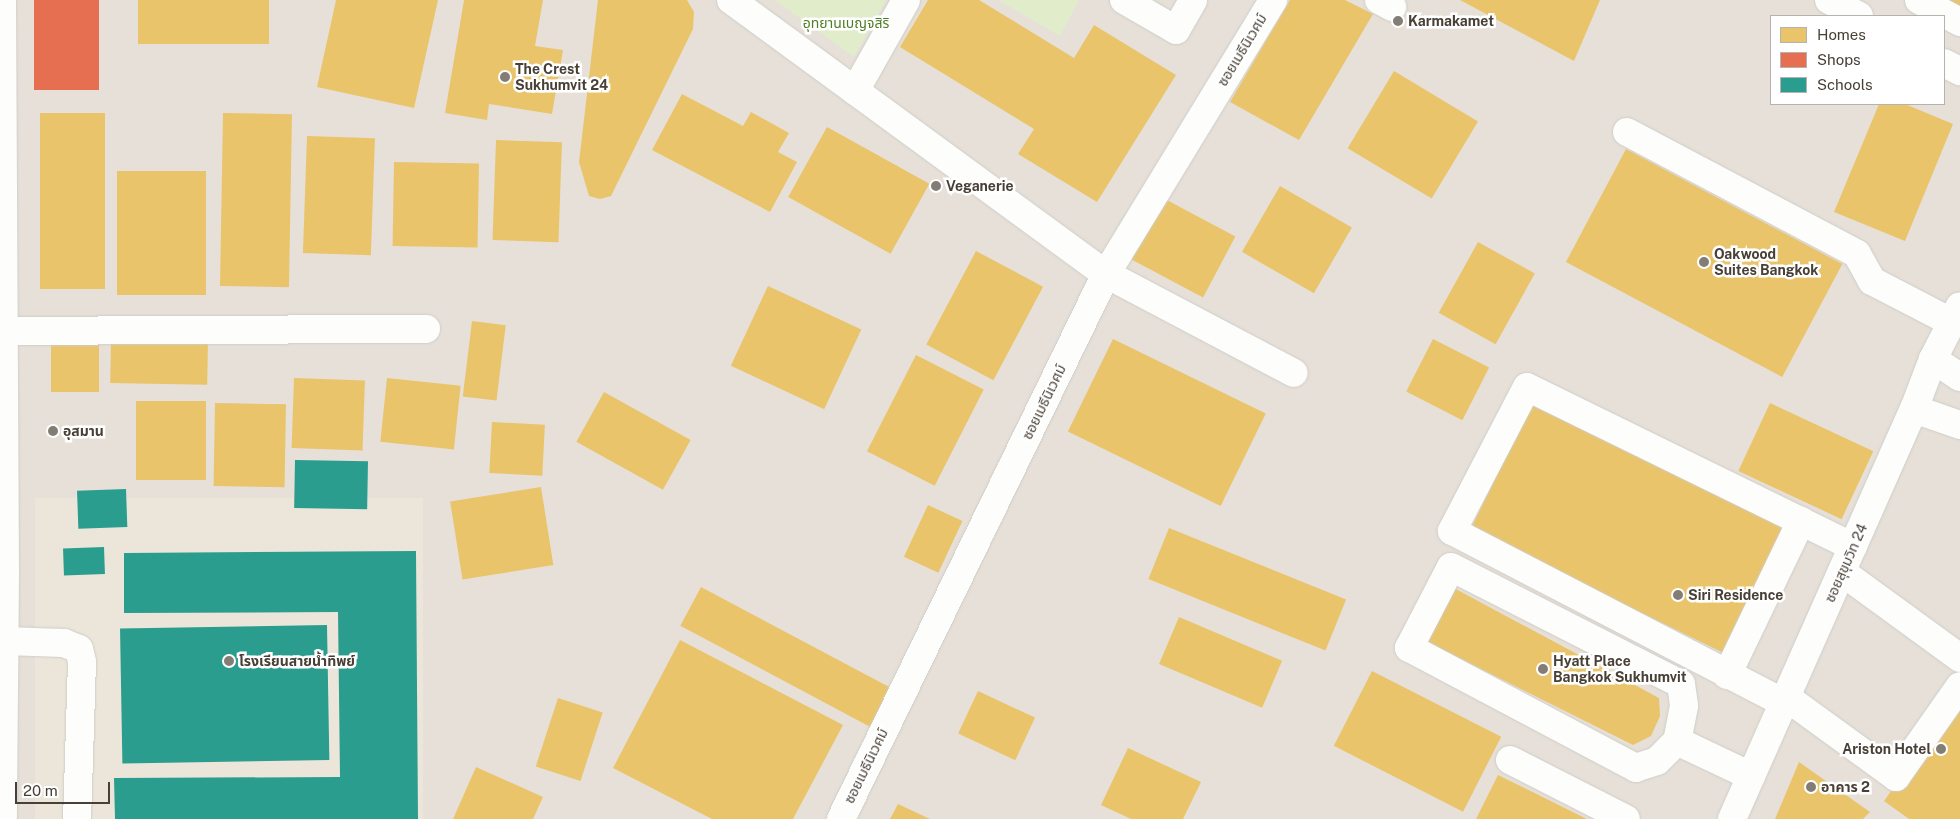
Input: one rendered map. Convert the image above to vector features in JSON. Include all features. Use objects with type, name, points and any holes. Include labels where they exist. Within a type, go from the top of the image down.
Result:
[{"type":"street","points":[[2,0],[3,577],[5,641],[3,819]]},
{"type":"street","points":[[731,0],[1106,274],[1294,373]]},
{"type":"street","points":[[855,91],[906,0]]},
{"type":"street","points":[[1124,0],[1176,30],[1193,0]]},
{"type":"street","name":"ซอยเมธีนิเวศม์","points":[[841,819],[1106,274],[1273,0]]},
{"type":"street","points":[[1829,0],[1857,15]]},
{"type":"street","points":[[1919,0],[1960,22]]},
{"type":"street","points":[[1945,63],[1960,72]]},
{"type":"street","points":[[1627,132],[1857,254],[1872,281],[1956,315]]},
{"type":"street","name":"ซอยสุขุมวิท 24","points":[[1732,819],[1914,409],[1933,359],[1956,315]]},
{"type":"street","points":[[4,331],[426,329]]},
{"type":"street","points":[[1933,359],[1960,377]]},
{"type":"street","points":[[1960,658],[1848,560],[1801,522],[1527,387],[1452,532],[1727,675],[1785,700],[1896,777],[1960,686]]},
{"type":"street","points":[[1914,409],[1960,425]]},
{"type":"street","points":[[1727,675],[1801,522]]},
{"type":"street","points":[[1451,567],[1680,684],[1684,706],[1677,741],[1657,761],[1636,768],[1409,648],[1451,567]]},
{"type":"street","points":[[5,641],[64,644],[79,649],[82,662],[77,819]]},
{"type":"street","points":[[1677,741],[1751,776]]},
{"type":"street","points":[[1510,760],[1626,819]]},
{"type":"shaded area","points":[[0,0],[1960,0],[1960,819],[0,819]]},
{"type":"shaded area","name":"โรงเรียนสายน้ำทิพย์","points":[[35,498],[423,498],[423,819],[35,819]]},
{"type":"green space","name":"อุทยานเบญจสิริ","points":[[775,0],[886,0],[854,57]]},
{"type":"green space","points":[[998,0],[1079,0],[1060,36]]},
{"type":"building: Homes","points":[[138,0],[269,0],[269,44],[138,44]]},
{"type":"building: Homes","points":[[336,0],[438,0],[414,108],[317,87]]},
{"type":"building: Homes","name":"The Crest Sukhumvit 24","points":[[464,0],[543,0],[535,46],[563,50],[552,114],[489,104],[487,120],[445,113]]},
{"type":"building: Homes","points":[[598,0],[687,0],[694,12],[693,29],[611,196],[600,199],[589,196],[579,162]]},
{"type":"building: Homes","points":[[928,0],[979,0],[1074,58],[1094,25],[1176,75],[1097,202],[1018,154],[1034,129],[900,47]]},
{"type":"building: Homes","points":[[1290,0],[1345,0],[1373,14],[1299,140],[1230,102]]},
{"type":"building: Homes","points":[[1460,0],[1600,0],[1574,61]]},
{"type":"building: Homes","points":[[1939,0],[1960,0],[1960,11]]},
{"type":"building: Homes","points":[[1394,71],[1478,121],[1432,199],[1348,148]]},
{"type":"building: Homes","points":[[682,94],[743,126],[751,112],[789,133],[778,152],[797,162],[770,212],[652,150]]},
{"type":"building: Homes","points":[[1879,105],[1907,105],[1953,124],[1905,241],[1834,212]]},
{"type":"building: Homes","points":[[40,113],[105,113],[105,289],[40,289]]},
{"type":"building: Homes","points":[[223,113],[292,114],[289,287],[220,286]]},
{"type":"building: Homes","points":[[827,127],[929,184],[891,254],[788,197]]},
{"type":"building: Homes","points":[[307,136],[375,138],[371,255],[303,253]]},
{"type":"building: Homes","points":[[496,140],[562,142],[558,242],[493,240]]},
{"type":"building: Homes","name":"Oakwood Suites Bangkok","points":[[1626,149],[1842,264],[1782,377],[1566,262]]},
{"type":"building: Homes","points":[[394,162],[479,163],[478,247],[393,246]]},
{"type":"building: Homes","points":[[117,171],[206,171],[206,295],[117,295]]},
{"type":"building: Homes","points":[[1280,186],[1352,228],[1314,293],[1242,252]]},
{"type":"building: Homes","points":[[1163,198],[1235,236],[1203,297],[1131,259]]},
{"type":"building: Homes","points":[[1478,242],[1535,274],[1496,344],[1439,313]]},
{"type":"building: Homes","points":[[976,251],[1043,287],[993,380],[926,345]]},
{"type":"building: Homes","points":[[768,286],[861,330],[824,409],[731,366]]},
{"type":"building: Homes","points":[[472,321],[506,325],[496,401],[463,396]]},
{"type":"building: Homes","points":[[51,336],[99,336],[99,392],[51,392]]},
{"type":"building: Homes","points":[[111,338],[208,340],[207,385],[110,383]]},
{"type":"building: Homes","points":[[1113,339],[1266,414],[1221,506],[1068,432]]},
{"type":"building: Homes","points":[[1433,339],[1489,368],[1462,420],[1406,392]]},
{"type":"building: Homes","points":[[916,355],[984,390],[935,486],[867,451]]},
{"type":"building: Homes","points":[[294,378],[365,380],[363,450],[292,448]]},
{"type":"building: Homes","points":[[387,378],[461,386],[454,449],[380,442]]},
{"type":"building: Homes","points":[[604,392],[691,440],[663,490],[576,442]]},
{"type":"building: Homes","points":[[136,401],[206,401],[206,480],[136,480]]},
{"type":"building: Homes","name":"Siri Residence","points":[[1533,401],[1791,527],[1728,655],[1470,530]]},
{"type":"building: Homes","points":[[215,403],[286,404],[285,487],[214,486]]},
{"type":"building: Homes","points":[[1770,403],[1873,451],[1842,519],[1738,471]]},
{"type":"building: Homes","points":[[492,422],[545,425],[542,476],[489,473]]},
{"type":"building: Homes","points":[[541,487],[553,565],[462,579],[450,501]]},
{"type":"building: Homes","points":[[928,505],[962,521],[938,573],[904,557]]},
{"type":"building: Homes","points":[[1169,528],[1346,600],[1325,651],[1148,579]]},
{"type":"building: Homes","points":[[701,587],[894,690],[874,729],[680,626]]},
{"type":"building: Homes","name":"Hyatt Place Bangkok Sukhumvit","points":[[1452,587],[1659,698],[1660,716],[1651,736],[1633,745],[1423,640]]},
{"type":"building: Homes","points":[[1179,617],[1282,661],[1262,708],[1159,664]]},
{"type":"building: Homes","points":[[680,640],[843,725],[793,819],[712,819],[613,768]]},
{"type":"building: Homes","points":[[1372,671],[1501,737],[1463,812],[1334,746]]},
{"type":"building: Homes","points":[[978,691],[1035,718],[1015,760],[958,734]]},
{"type":"building: Homes","name":"Ariston Hotel","points":[[1960,696],[1960,819],[1909,819],[1884,801]]},
{"type":"building: Homes","points":[[558,698],[603,713],[580,781],[536,766]]},
{"type":"building: Homes","points":[[1128,748],[1201,782],[1183,819],[1131,819],[1101,805]]},
{"type":"building: Homes","name":"อาคาร 2","points":[[1799,762],[1870,812],[1863,819],[1775,819]]},
{"type":"building: Homes","points":[[476,767],[543,797],[533,819],[453,819]]},
{"type":"building: Homes","points":[[1498,775],[1587,819],[1476,819]]},
{"type":"building: Homes","points":[[898,804],[930,819],[890,819]]},
{"type":"building: Shops","points":[[34,0],[99,0],[99,90],[34,90]]},
{"type":"building: Schools","points":[[295,460],[368,461],[367,509],[294,508]]},
{"type":"building: Schools","points":[[126,489],[127,527],[78,529],[77,491]]},
{"type":"building: Schools","points":[[104,547],[105,574],[64,575],[63,548]]},
{"type":"building: Schools","points":[[416,551],[418,819],[115,819],[114,778],[340,777],[338,612],[124,613],[124,553]]},
{"type":"building: Schools","points":[[327,625],[329,760],[122,764],[120,629]]},
{"type":"place","name":"Karmakamet","points":[[1398,21]]},
{"type":"place","name":"The Crest Sukhumvit 24","points":[[505,77]]},
{"type":"place","name":"Veganerie","points":[[936,186]]},
{"type":"place","name":"Oakwood Suites Bangkok","points":[[1704,262]]},
{"type":"place","name":"อุสมาน","points":[[53,431]]},
{"type":"place","name":"Siri Residence","points":[[1678,595]]},
{"type":"place","name":"โรงเรียนสายน้ำทิพย์","points":[[229,661]]},
{"type":"place","name":"Hyatt Place Bangkok Sukhumvit","points":[[1543,669]]},
{"type":"place","name":"Ariston Hotel","points":[[1941,749]]},
{"type":"place","name":"อาคาร 2","points":[[1811,787]]}]
